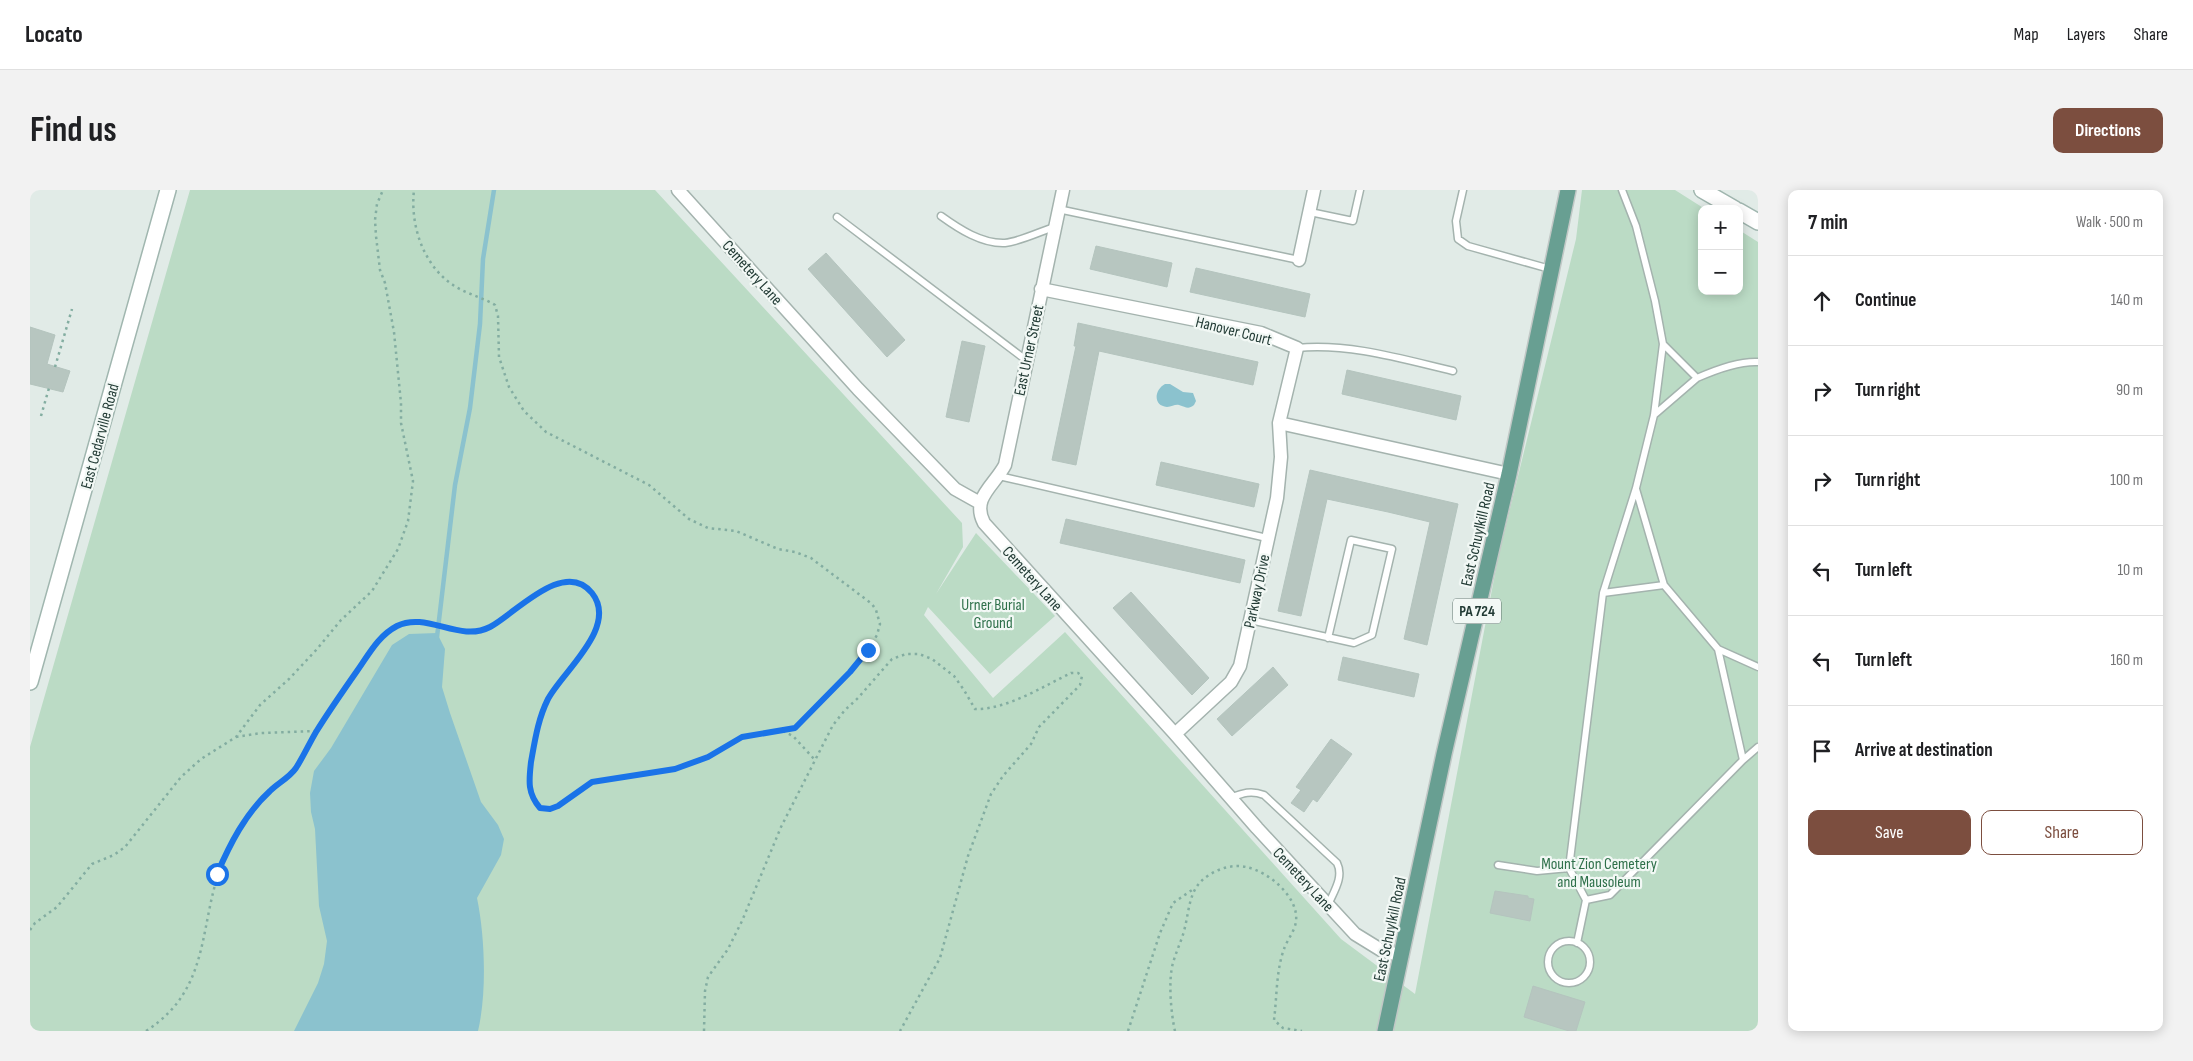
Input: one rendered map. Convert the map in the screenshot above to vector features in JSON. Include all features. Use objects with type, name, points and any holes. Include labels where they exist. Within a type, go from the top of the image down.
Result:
[{"type":"main road","name":"East Schuylkill Road","points":[[1385,1031],[1444,754],[1509,474],[1550,269],[1568,190]]},
{"type":"street","name":"East Cedarville Road","points":[[30,682],[168,190]]},
{"type":"street","name":"Cemetery Lane","points":[[678,190],[858,389],[955,490],[980,502],[980,514],[984,523],[1328,905],[1362,939],[1382,950],[1402,956]]},
{"type":"street","name":"East Urner Street","points":[[980,502],[999,476],[1004,465],[1062,190]]},
{"type":"street","points":[[1299,260],[1314,190]]},
{"type":"street","points":[[1702,190],[1728,205]]},
{"type":"street","points":[[1743,213],[1758,222]]},
{"type":"street","name":"Hanover Court","points":[[1041,288],[1261,333],[1297,348]]},
{"type":"street","points":[[1297,348],[1279,423],[1509,474]]},
{"type":"street","name":"Parkway Drive","points":[[1175,734],[1232,682],[1240,666],[1277,498],[1281,457],[1279,423]]},
{"type":"lane","points":[[1310,212],[1353,221],[1360,190]]},
{"type":"lane","points":[[1463,190],[1456,221],[1458,239],[1468,246],[1550,269]]},
{"type":"lane","points":[[1577,943],[1586,900],[1569,868],[1603,593],[1636,488],[1654,415],[1663,344],[1655,301],[1636,226],[1622,190]]},
{"type":"lane","points":[[1058,210],[1299,260]]},
{"type":"lane","points":[[941,216],[960,229],[985,240],[1006,242],[1054,227]]},
{"type":"lane","points":[[837,217],[1026,360]]},
{"type":"lane","points":[[1663,344],[1697,378]]},
{"type":"lane","points":[[1297,348],[1320,346],[1367,352],[1453,371]]},
{"type":"lane","points":[[1654,415],[1697,378],[1717,370],[1752,361],[1758,362]]},
{"type":"lane","points":[[999,476],[1268,538]]},
{"type":"lane","points":[[1636,488],[1664,585],[1718,650],[1743,760]]},
{"type":"lane","points":[[1250,620],[1328,638],[1354,643],[1372,635],[1392,549],[1351,540],[1328,638]]},
{"type":"lane","points":[[1603,593],[1664,585]]},
{"type":"lane","points":[[1718,650],[1758,667]]},
{"type":"lane","points":[[1586,900],[1610,895],[1758,747]]},
{"type":"lane","points":[[1230,798],[1245,792],[1255,792],[1264,795],[1338,863],[1341,870],[1340,879],[1328,905]]},
{"type":"lane","points":[[1498,866],[1537,871],[1569,868]]},
{"type":"lane","points":[[1568,941],[1577,943],[1586,949],[1589,955],[1589,968],[1581,979],[1575,982],[1562,981],[1556,977],[1549,965],[1551,952],[1561,943],[1568,941]]},
{"type":"path","points":[[30,930],[35,923],[57,907],[92,864],[125,847],[180,777],[201,759],[236,737],[260,705],[294,674],[318,649],[340,620],[372,591],[398,549],[408,521],[413,481],[401,423],[401,394],[394,332],[385,283],[380,270],[376,236],[376,212],[383,190]]},
{"type":"path","points":[[146,1031],[158,1023],[176,1006],[190,983],[199,961],[208,926],[210,902],[217,874],[238,831],[270,791],[294,770],[317,731],[382,636],[399,625],[422,623],[466,633],[488,628],[538,592],[566,581],[582,585],[592,593],[598,612],[595,633],[550,697],[535,740],[528,782],[530,794],[540,808],[550,809],[558,806],[592,782],[675,769],[708,757],[742,737],[795,728],[807,718],[868,650],[877,635],[880,624],[872,604],[811,558],[795,552],[778,549],[736,531],[708,528],[689,519],[649,485],[546,432],[524,411],[509,387],[499,357],[498,316],[494,306],[486,300],[454,286],[437,273],[426,257],[414,218],[412,203],[414,190]]},
{"type":"path","points":[[55,367],[72,308]]},
{"type":"path","points":[[41,416],[49,388]]},
{"type":"path","points":[[704,1031],[705,991],[708,977],[728,949],[742,921],[781,827],[833,725],[892,659],[906,654],[919,654],[932,659],[944,668],[964,690],[975,709],[982,710],[1021,698],[1071,673],[1078,673],[1082,676],[1080,685],[1039,727],[1032,744],[1003,776],[991,794],[968,856],[940,958],[900,1031]]},
{"type":"path","points":[[236,737],[261,733],[317,731]]},
{"type":"path","points":[[781,731],[793,736],[815,760]]},
{"type":"path","points":[[1128,1031],[1160,933],[1173,903],[1194,890],[1209,875],[1229,866],[1246,867],[1273,880],[1284,891],[1294,907],[1296,921],[1284,950],[1274,1020],[1283,1028],[1302,1031]]},
{"type":"path","points":[[1175,1031],[1171,1013],[1172,965],[1184,931],[1189,900],[1194,890]]},
{"type":"green space","points":[[190,190],[655,190],[962,523],[963,547],[936,594],[976,533],[1055,616],[990,674],[928,607],[924,615],[993,698],[1065,632],[1341,939],[1415,994],[1498,558],[1576,239],[1582,190],[1675,190],[1699,205],[1698,295],[1743,295],[1743,233],[1758,242],[1758,1031],[30,1031],[30,747]]},
{"type":"water","points":[[1165,384],[1170,384],[1183,392],[1193,393],[1196,401],[1194,405],[1188,408],[1178,405],[1167,407],[1159,404],[1157,394]]},
{"type":"water","points":[[437,633],[445,649],[442,687],[450,713],[481,802],[498,825],[504,839],[501,855],[477,898],[482,929],[484,964],[483,1000],[478,1031],[294,1031],[318,983],[324,964],[327,941],[319,906],[315,829],[311,812],[310,793],[314,771],[331,748],[392,645],[409,634]]},
{"type":"building","points":[[1096,246],[1172,263],[1167,287],[1090,269]]},
{"type":"building","points":[[826,253],[905,340],[887,357],[808,269]]},
{"type":"building","points":[[1196,268],[1310,294],[1305,317],[1190,292]]},
{"type":"building","points":[[1078,323],[1258,362],[1253,385],[1099,351],[1076,465],[1052,460],[1076,346],[1074,346]]},
{"type":"building","points":[[30,327],[55,335],[47,364],[70,371],[63,392],[30,384]]},
{"type":"building","points":[[962,341],[985,346],[969,422],[946,417]]},
{"type":"building","points":[[1347,370],[1461,396],[1456,420],[1342,394]]},
{"type":"building","points":[[1161,462],[1259,484],[1254,507],[1156,485]]},
{"type":"building","points":[[1310,470],[1458,504],[1427,645],[1404,639],[1430,522],[1388,512],[1327,499],[1301,616],[1278,611]]},
{"type":"building","points":[[1066,519],[1245,560],[1240,583],[1060,543]]},
{"type":"building","points":[[1131,592],[1209,678],[1192,695],[1113,608]]},
{"type":"building","points":[[1343,657],[1419,674],[1414,697],[1338,680]]},
{"type":"building","points":[[1273,667],[1288,685],[1232,736],[1217,719]]},
{"type":"building","points":[[1331,739],[1352,754],[1317,802],[1313,799],[1304,812],[1291,803],[1301,790],[1296,787]]},
{"type":"building","points":[[1495,891],[1528,896],[1528,898],[1534,899],[1530,921],[1490,913]]},
{"type":"building","points":[[1533,986],[1585,1002],[1576,1031],[1569,1031],[1524,1017]]},
{"type":"waterway","points":[[437,637],[455,485],[470,408],[480,324],[483,259],[494,190]]},
{"type":"route","points":[[217,874],[238,831],[252,811],[270,791],[286,779],[294,770],[317,731],[382,636],[399,625],[418,622],[466,633],[474,632],[488,628],[501,621],[538,592],[553,585],[566,581],[582,585],[592,593],[598,612],[595,633],[550,697],[539,722],[535,740],[528,782],[530,794],[540,808],[550,809],[558,806],[592,782],[675,769],[708,757],[742,737],[795,728],[807,718],[868,650]]},
{"type":"park label","name":"Urner Burial Ground","points":[[993,613]]},
{"type":"park label","name":"Mount Zion Cemetery and Mausoleum","points":[[1599,872]]}]
